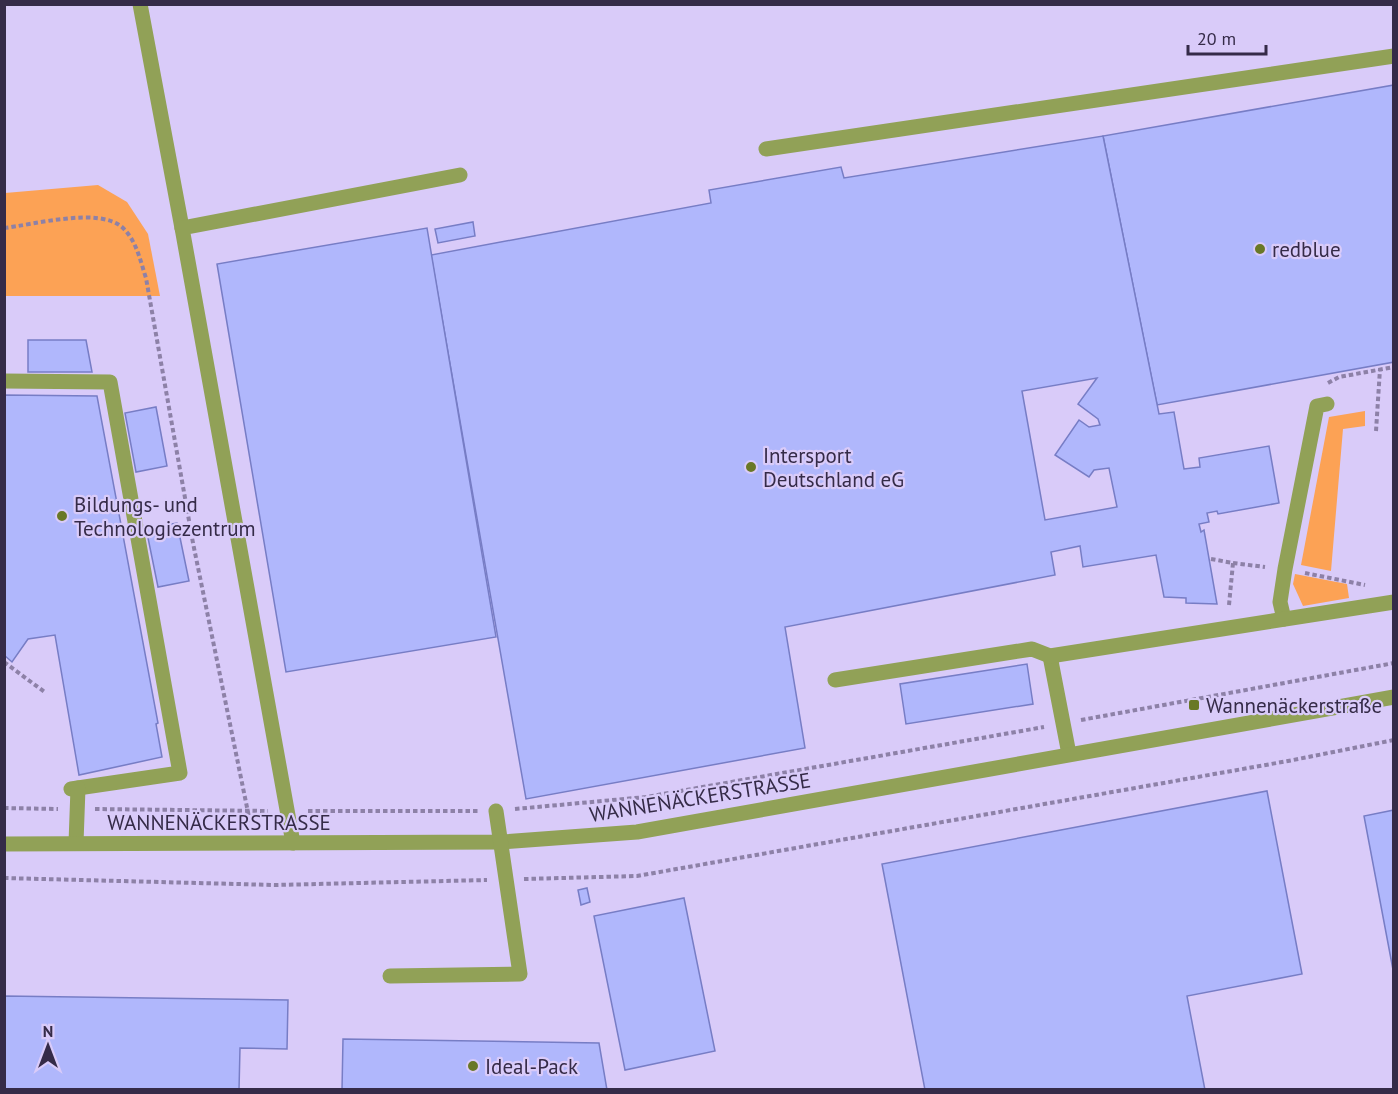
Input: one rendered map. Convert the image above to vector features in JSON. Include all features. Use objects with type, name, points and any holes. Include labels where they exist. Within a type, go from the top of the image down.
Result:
[{"type":"street","points":[[140,4],[293,843]]},
{"type":"street","points":[[766,149],[1394,57]]},
{"type":"street","points":[[182,228],[460,175]]},
{"type":"street","points":[[4,381],[110,382],[180,772],[75,788],[76,843]]},
{"type":"street","points":[[1284,619],[1280,602],[1285,569],[1317,406],[1327,404]]},
{"type":"street","points":[[835,680],[1032,649],[1050,656],[1394,602]]},
{"type":"street","points":[[1050,656],[1069,754]]},
{"type":"street","name":"WANNENÄCKERSTRASSE","points":[[4,844],[502,842],[637,832],[1394,697]]},
{"type":"street","points":[[390,976],[520,974],[496,811]]},
{"type":"path","points":[[4,228],[85,217],[121,226],[136,245],[146,278],[193,543],[246,811],[256,843]]},
{"type":"path","points":[[1339,377],[1394,367]]},
{"type":"path","points":[[1376,431],[1380,369]]},
{"type":"path","points":[[1211,559],[1285,569],[1365,585]]},
{"type":"path","points":[[1218,607],[1229,605],[1233,563]]},
{"type":"path","points":[[4,662],[46,693]]},
{"type":"path","points":[[4,808],[496,811],[646,797],[1394,663]]},
{"type":"shaded area","points":[[98,185],[127,202],[148,234],[160,296],[5,296],[5,193]]},
{"type":"shaded area","points":[[1365,411],[1365,426],[1343,429],[1331,571],[1301,565],[1329,417]]},
{"type":"shaded area","points":[[1295,574],[1347,584],[1349,598],[1303,606],[1293,584]]},
{"type":"building","name":"redblue","points":[[1394,85],[1394,362],[1157,405],[1103,136]]},
{"type":"building","name":"Intersport Deutschland eG","points":[[1103,136],[1159,414],[1174,412],[1184,469],[1200,467],[1199,458],[1269,446],[1279,503],[1218,514],[1217,511],[1207,513],[1209,522],[1199,524],[1201,532],[1204,530],[1217,604],[1186,603],[1186,598],[1164,597],[1156,555],[1083,567],[1080,546],[1051,552],[1055,575],[785,627],[805,748],[526,799],[431,255],[711,203],[709,190],[841,167],[844,178]],"holes":[[[1097,378],[1078,404],[1098,419],[1100,425],[1089,427],[1079,420],[1055,455],[1089,477],[1094,470],[1109,468],[1117,507],[1045,520],[1022,391]]]},
{"type":"building","points":[[473,222],[475,236],[438,243],[435,229]]},
{"type":"building","points":[[427,228],[496,637],[286,672],[217,264]]},
{"type":"building","points":[[28,340],[86,340],[92,372],[28,372]]},
{"type":"building","name":"Bildungs- und Technologiezentrum","points":[[4,395],[97,396],[158,723],[156,724],[162,757],[79,775],[55,635],[28,639],[12,662],[4,655]]},
{"type":"building","points":[[156,407],[167,466],[136,472],[125,413]]},
{"type":"building","points":[[177,523],[189,581],[158,587],[146,528]]},
{"type":"building","points":[[1027,664],[1033,704],[906,724],[900,684]]},
{"type":"building","points":[[1267,791],[1302,974],[1187,996],[1205,1090],[925,1090],[882,864]]},
{"type":"building","points":[[1394,810],[1394,975],[1364,816]]},
{"type":"building","points":[[587,888],[590,902],[581,905],[578,890]]},
{"type":"building","points":[[684,898],[715,1051],[625,1070],[594,916]]},
{"type":"building","points":[[4,996],[288,1000],[287,1049],[240,1048],[239,1090],[4,1090]]},
{"type":"building","name":"Ideal-Pack","points":[[343,1039],[599,1043],[607,1090],[342,1090]]},
{"type":"place","name":"redblue","points":[[1260,249]]},
{"type":"place","name":"Intersport Deutschland eG","points":[[751,467]]},
{"type":"place","name":"Bildungs- und Technologiezentrum","points":[[62,516]]},
{"type":"place","name":"Wannenäckerstraße","points":[[1194,705]]},
{"type":"place","name":"Ideal-Pack","points":[[473,1066]]}]
